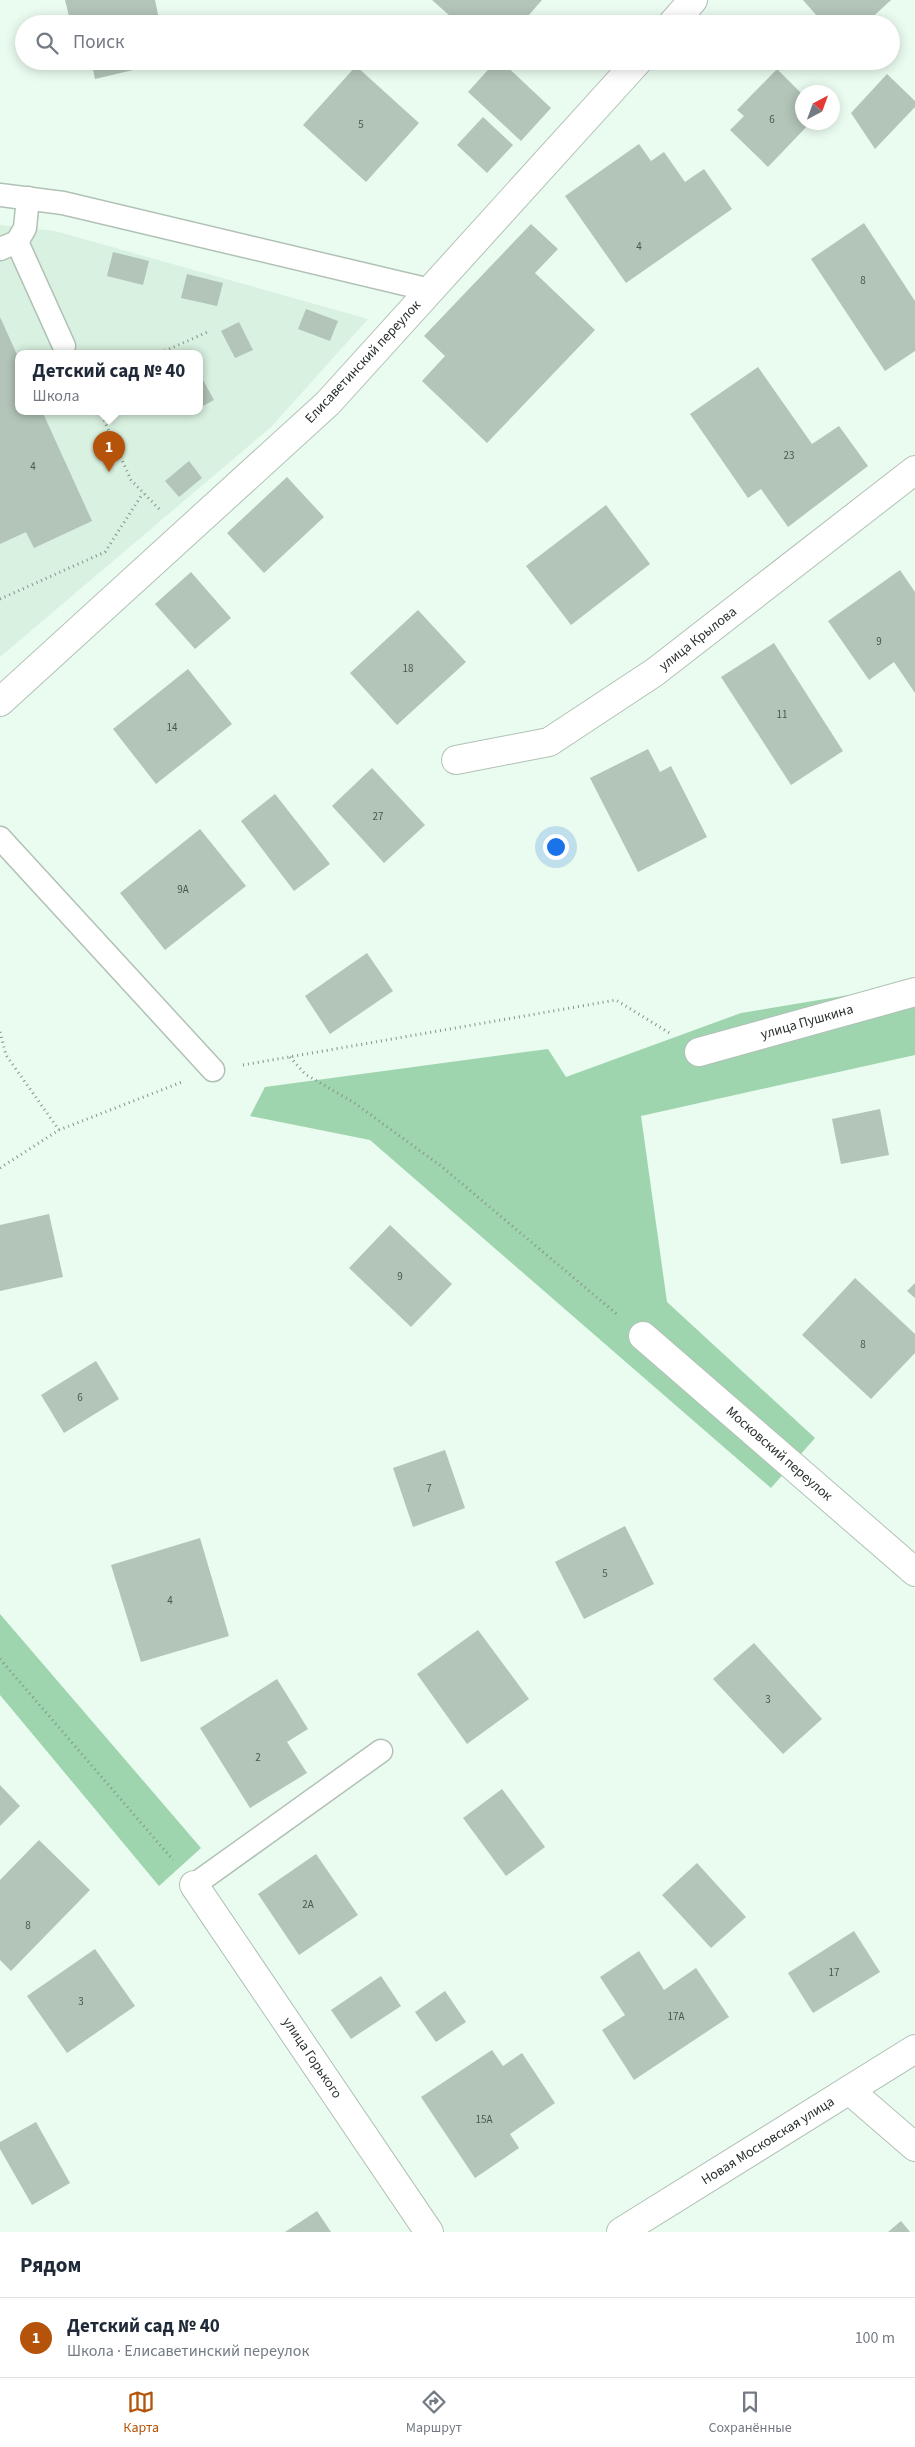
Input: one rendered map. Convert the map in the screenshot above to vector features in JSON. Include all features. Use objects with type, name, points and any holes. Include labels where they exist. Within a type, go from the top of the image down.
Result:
[{"type":"street","points":[[680,15],[693,0]]},
{"type":"street","name":"Елисаветинский переулок","points":[[0,702],[328,403],[630,70]]},
{"type":"street","name":"улица Крылова","points":[[456,760],[549,742],[655,672],[915,470]]},
{"type":"street","name":"улица Пушкина","points":[[699,1052],[915,992]]},
{"type":"street","name":"Московский переулок","points":[[643,1336],[915,1572]]},
{"type":"street","name":"улица Горького","points":[[194,1885],[429,2232]]},
{"type":"street","name":"Новая Московская улица","points":[[621,2232],[915,2049]]},
{"type":"street","points":[[849,2090],[915,2147]]},
{"type":"lane","points":[[0,196],[63,203],[430,290]]},
{"type":"lane","points":[[28,198],[25,228],[8,245],[64,346]]},
{"type":"lane","points":[[0,838],[213,1070]]},
{"type":"lane","points":[[194,1885],[381,1751]]},
{"type":"path","points":[[167,350],[210,331]]},
{"type":"path","points":[[102,415],[131,480],[166,516]]},
{"type":"path","points":[[0,599],[105,552],[143,493]]},
{"type":"path","points":[[0,1168],[59,1130],[213,1070],[616,1000],[699,1052]]},
{"type":"path","points":[[0,1032],[6,1056],[59,1130]]},
{"type":"path","points":[[290,1057],[305,1074],[353,1102],[441,1166],[643,1336]]},
{"type":"path","points":[[0,1659],[194,1885]]},
{"type":"shaded area","points":[[0,225],[55,231],[368,319],[271,427],[0,657]]},
{"type":"green space","points":[[915,984],[915,1055],[641,1116],[667,1302],[815,1438],[771,1488],[370,1140],[250,1116],[265,1087],[548,1049],[566,1077],[741,1013]]},
{"type":"green space","points":[[0,1614],[201,1848],[159,1886],[0,1695]]},
{"type":"building","points":[[65,0],[155,0],[158,15],[69,15]]},
{"type":"building","points":[[432,0],[542,0],[529,15],[449,15]]},
{"type":"building","points":[[803,0],[891,0],[875,15],[816,15]]},
{"type":"building","points":[[93,70],[133,70],[95,79]]},
{"type":"building","points":[[352,70],[360,70],[419,123],[366,182],[303,125]]},
{"type":"building","points":[[488,70],[511,70],[551,108],[521,141],[468,92]]},
{"type":"building","points":[[778,70],[795,87],[795,130],[803,130],[768,167],[730,130],[744,116],[737,110]]},
{"type":"building","points":[[887,74],[915,101],[915,107],[875,149],[851,113]]},
{"type":"building","points":[[483,117],[513,145],[487,173],[457,145]]},
{"type":"building","points":[[639,144],[651,161],[664,152],[685,182],[704,169],[732,209],[626,283],[565,196]]},
{"type":"building","points":[[864,223],[915,301],[915,351],[885,371],[811,259]]},
{"type":"building","points":[[531,224],[558,249],[535,273],[595,330],[487,443],[422,381],[445,356],[424,336]]},
{"type":"building","points":[[113,252],[149,261],[143,285],[107,276]]},
{"type":"building","points":[[187,274],[223,283],[217,306],[181,298]]},
{"type":"building","points":[[306,309],[338,321],[330,341],[298,329]]},
{"type":"building","points":[[0,317],[15,350],[15,415],[44,415],[92,521],[34,548],[26,532],[0,544]]},
{"type":"building","points":[[239,322],[253,350],[235,358],[221,331]]},
{"type":"building","points":[[758,367],[812,444],[839,426],[868,466],[788,527],[761,489],[748,498],[690,414]]},
{"type":"building","points":[[203,380],[214,400],[203,406]]},
{"type":"building","points":[[189,461],[202,478],[179,497],[165,481]]},
{"type":"building","points":[[287,477],[324,517],[264,573],[227,533]]},
{"type":"building","points":[[606,505],[650,564],[571,625],[526,566]]},
{"type":"building","points":[[900,570],[915,592],[915,693],[894,662],[869,680],[828,621]]},
{"type":"building","points":[[191,572],[231,618],[195,649],[155,604]]},
{"type":"building","points":[[418,610],[466,662],[397,725],[350,673]]},
{"type":"building","points":[[774,643],[843,751],[791,785],[721,677]]},
{"type":"building","points":[[188,669],[232,724],[156,784],[113,729]]},
{"type":"building","points":[[648,749],[660,772],[671,766],[707,837],[638,872],[590,778]]},
{"type":"building","points":[[372,768],[425,825],[384,863],[332,806]]},
{"type":"building","points":[[275,794],[330,864],[294,891],[241,821]]},
{"type":"building","points":[[200,829],[246,886],[165,950],[120,893]]},
{"type":"building","points":[[367,953],[393,991],[330,1034],[305,996]]},
{"type":"building","points":[[880,1109],[889,1155],[841,1164],[832,1119]]},
{"type":"building","points":[[49,1214],[63,1277],[0,1291],[0,1225]]},
{"type":"building","points":[[390,1225],[452,1284],[411,1327],[349,1268]]},
{"type":"building","points":[[855,1278],[915,1334],[915,1353],[871,1399],[802,1335]]},
{"type":"building","points":[[915,1283],[915,1298],[907,1291]]},
{"type":"building","points":[[96,1361],[119,1399],[64,1433],[41,1395]]},
{"type":"building","points":[[445,1450],[465,1508],[413,1527],[393,1468]]},
{"type":"building","points":[[625,1526],[654,1584],[584,1619],[555,1562]]},
{"type":"building","points":[[200,1538],[229,1636],[141,1662],[111,1565]]},
{"type":"building","points":[[478,1630],[529,1699],[467,1744],[417,1674]]},
{"type":"building","points":[[754,1643],[822,1719],[783,1754],[713,1679]]},
{"type":"building","points":[[277,1679],[308,1729],[287,1742],[307,1773],[250,1808],[200,1728]]},
{"type":"building","points":[[0,1785],[20,1806],[0,1826]]},
{"type":"building","points":[[502,1789],[545,1847],[506,1876],[463,1818]]},
{"type":"building","points":[[39,1840],[90,1890],[11,1971],[0,1960],[0,1880]]},
{"type":"building","points":[[316,1854],[358,1915],[299,1955],[258,1894]]},
{"type":"building","points":[[697,1863],[746,1917],[711,1948],[662,1895]]},
{"type":"building","points":[[854,1931],[880,1972],[813,2013],[788,1973]]},
{"type":"building","points":[[95,1949],[135,2006],[67,2053],[27,1996]]},
{"type":"building","points":[[639,1951],[664,1990],[696,1968],[729,2017],[634,2080],[602,2030],[625,2015],[600,1977]]},
{"type":"building","points":[[381,1976],[401,2006],[351,2039],[331,2010]]},
{"type":"building","points":[[445,1991],[466,2022],[436,2042],[415,2012]]},
{"type":"building","points":[[492,2050],[503,2066],[522,2053],[555,2103],[510,2134],[519,2148],[475,2178],[421,2097]]},
{"type":"building","points":[[36,2122],[70,2183],[32,2205],[0,2149],[0,2142]]},
{"type":"building","points":[[317,2211],[331,2232],[285,2232]]},
{"type":"building","points":[[901,2221],[910,2232],[888,2232]]},
{"type":"place","name":"Детский сад № 40","points":[[109,472]]}]
